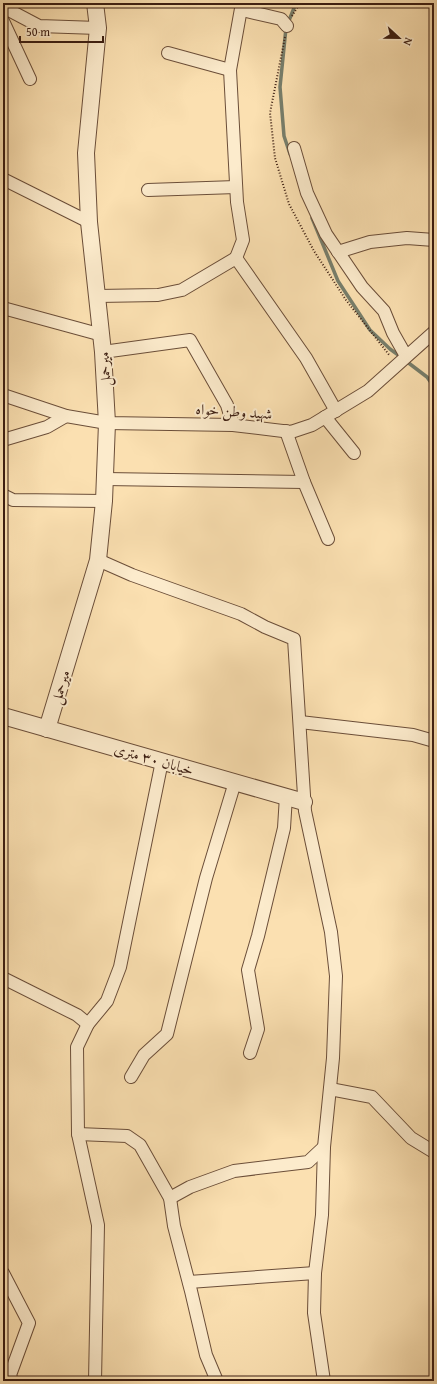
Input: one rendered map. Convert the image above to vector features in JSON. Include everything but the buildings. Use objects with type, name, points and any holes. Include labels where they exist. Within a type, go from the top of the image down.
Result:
[{"type":"street","name":"میرحمل","points":[[48,729],[98,560],[104,501],[107,423],[102,335],[89,222],[86,153],[98,28],[95,3]]},
{"type":"street","points":[[3,7],[39,26],[98,28]]},
{"type":"street","points":[[98,296],[158,295],[182,290],[236,258],[244,240],[237,202],[230,70],[242,7],[281,19],[287,26]]},
{"type":"street","points":[[3,21],[30,79]]},
{"type":"street","points":[[168,53],[230,70]]},
{"type":"street","points":[[294,148],[307,193],[326,234],[362,287],[384,311],[393,333],[406,356]]},
{"type":"street","points":[[3,179],[89,222]]},
{"type":"street","points":[[148,190],[236,187]]},
{"type":"street","points":[[338,252],[370,242],[407,238],[434,240]]},
{"type":"street","points":[[236,258],[306,358],[336,411]]},
{"type":"street","points":[[3,308],[102,335]]},
{"type":"street","name":"شهید وطن خواه","points":[[3,396],[66,416],[107,423],[233,425],[291,432],[312,425],[368,391],[434,332]]},
{"type":"street","points":[[103,352],[190,340],[227,405],[233,425]]},
{"type":"street","points":[[3,440],[47,427],[66,416]]},
{"type":"street","points":[[325,417],[354,453]]},
{"type":"street","points":[[286,432],[304,482],[328,539]]},
{"type":"street","points":[[105,479],[304,482]]},
{"type":"street","points":[[3,495],[13,500],[104,501]]},
{"type":"street","points":[[98,560],[132,575],[241,614],[265,627],[294,639],[305,811],[331,932],[336,976],[330,1089],[324,1147],[322,1215],[315,1273],[314,1313],[324,1381]]},
{"type":"street","name":"خیابان ۳۰ متری","points":[[3,716],[304,802]]},
{"type":"street","points":[[300,722],[413,735],[434,742]]},
{"type":"street","points":[[95,1381],[98,1225],[78,1134],[77,1047],[88,1024],[107,1001],[120,967],[162,761]]},
{"type":"street","points":[[131,1077],[144,1055],[168,1034],[206,878],[234,782]]},
{"type":"street","points":[[250,1053],[258,1029],[248,970],[258,936],[284,828],[286,796]]},
{"type":"street","points":[[3,978],[77,1015],[88,1024]]},
{"type":"street","points":[[330,1089],[372,1097],[412,1138],[434,1152]]},
{"type":"street","points":[[78,1134],[127,1136],[140,1145],[170,1198],[174,1226],[206,1355],[217,1381]]},
{"type":"street","points":[[170,1198],[190,1187],[234,1171],[308,1162],[324,1147]]},
{"type":"street","points":[[3,1273],[28,1323],[10,1375],[12,1381]]},
{"type":"street","points":[[189,1282],[315,1273]]},
{"type":"waterway","points":[[290,154],[284,136],[280,87],[286,28],[296,3]]},
{"type":"waterway","points":[[312,218],[338,281],[370,330],[401,357]]},
{"type":"waterway","points":[[406,361],[427,377],[434,387]]}]
